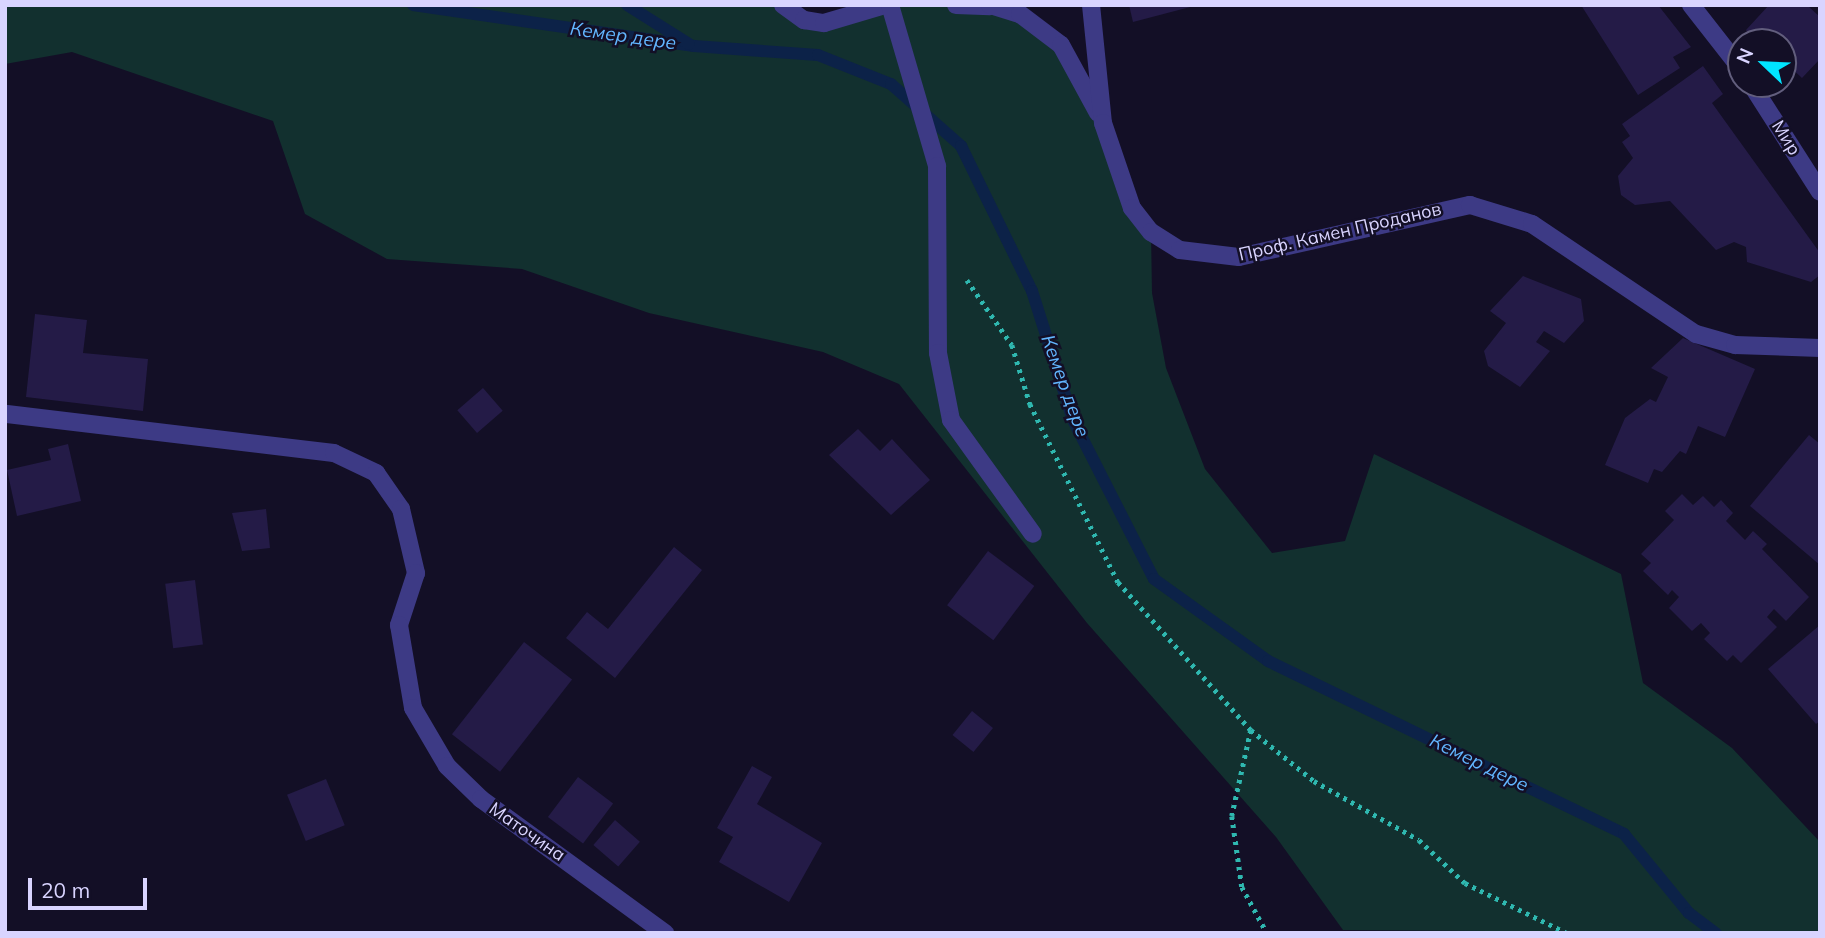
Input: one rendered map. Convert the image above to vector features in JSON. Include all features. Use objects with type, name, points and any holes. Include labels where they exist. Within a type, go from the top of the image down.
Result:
[{"type":"street","points":[[783,5],[804,20],[824,23],[888,5],[937,166],[939,353],[951,420],[1033,534]]},
{"type":"street","points":[[956,5],[990,6],[1020,14],[1061,45],[1103,123]]},
{"type":"street","name":"Проф. Камен Проданов","points":[[1091,5],[1103,123],[1132,208],[1151,232],[1180,250],[1239,257],[1470,205],[1532,224],[1696,334],[1735,345],[1820,348]]},
{"type":"street","points":[[1691,5],[1727,51]]},
{"type":"street","name":"Мир","points":[[1760,98],[1820,192]]},
{"type":"street","name":"Маточина","points":[[7,414],[334,453],[376,473],[401,509],[416,573],[399,625],[412,708],[447,766],[481,799],[665,933]]},
{"type":"path","points":[[940,252],[980,293],[1012,345],[1030,404],[1118,582],[1251,730],[1314,781],[1419,840],[1465,883],[1567,933]]},
{"type":"path","points":[[1251,730],[1232,816],[1241,887],[1267,933]]},
{"type":"green space","points":[[5,5],[783,5],[804,20],[885,5],[989,5],[1061,45],[1151,232],[1152,293],[1166,368],[1205,469],[1272,553],[1345,541],[1374,454],[1621,574],[1643,683],[1732,748],[1820,842],[1820,933],[1343,930],[1276,837],[1087,623],[899,384],[823,352],[649,313],[522,269],[387,259],[305,214],[273,121],[72,52],[5,64]]},
{"type":"building","points":[[1129,5],[1194,5],[1194,6],[1133,22]]},
{"type":"building","points":[[1581,5],[1658,5],[1691,47],[1673,57],[1680,68],[1638,95]]},
{"type":"building","points":[[1769,5],[1807,5],[1820,17],[1820,59],[1802,78],[1797,73],[1797,28],[1748,28]]},
{"type":"building","points":[[1703,66],[1723,94],[1712,103],[1820,253],[1820,275],[1811,282],[1747,262],[1746,247],[1734,242],[1716,250],[1670,201],[1635,205],[1621,195],[1618,176],[1633,158],[1622,142],[1630,136],[1622,124]]},
{"type":"building","points":[[1523,276],[1581,299],[1584,321],[1564,343],[1544,331],[1536,342],[1550,351],[1520,387],[1488,366],[1484,351],[1506,323],[1490,311]]},
{"type":"building","points":[[35,314],[87,320],[83,353],[148,359],[143,411],[26,397]]},
{"type":"building","points":[[1683,338],[1755,369],[1725,437],[1698,426],[1686,454],[1680,451],[1662,472],[1654,469],[1648,483],[1605,465],[1625,418],[1650,399],[1656,402],[1668,377],[1651,368]]},
{"type":"building","points":[[483,388],[503,411],[477,433],[457,410]]},
{"type":"building","points":[[858,429],[880,451],[892,439],[930,480],[891,515],[829,455]]},
{"type":"building","points":[[1809,435],[1820,444],[1820,565],[1750,506]]},
{"type":"building","points":[[68,444],[81,501],[17,516],[7,470],[51,460],[48,449]]},
{"type":"building","points":[[1682,494],[1693,505],[1703,496],[1714,507],[1721,500],[1733,513],[1726,521],[1745,540],[1753,531],[1767,544],[1762,549],[1809,597],[1786,621],[1774,609],[1767,617],[1777,627],[1741,663],[1733,655],[1727,661],[1704,639],[1710,633],[1701,623],[1692,631],[1669,608],[1679,597],[1672,590],[1668,595],[1643,571],[1651,563],[1641,554],[1674,520],[1665,511]]},
{"type":"building","points":[[266,509],[270,548],[242,551],[232,513]]},
{"type":"building","points":[[674,547],[702,570],[615,678],[566,638],[587,612],[608,629]]},
{"type":"building","points":[[988,551],[1034,586],[993,640],[947,605]]},
{"type":"building","points":[[195,580],[203,645],[173,648],[165,584]]},
{"type":"building","points":[[1820,625],[1820,721],[1816,724],[1768,669]]},
{"type":"building","points":[[524,642],[572,680],[500,772],[452,734]]},
{"type":"building","points":[[972,711],[993,728],[973,752],[952,735]]},
{"type":"building","points":[[752,766],[772,777],[757,804],[822,843],[789,902],[719,862],[733,837],[717,828]]},
{"type":"building","points":[[578,777],[613,803],[583,843],[548,817]]},
{"type":"building","points":[[326,779],[345,825],[306,841],[287,795]]},
{"type":"building","points":[[615,820],[640,842],[618,867],[593,845]]},
{"type":"waterway","name":"Кемер дере","points":[[413,5],[694,46],[818,55],[891,84],[961,146],[1032,291],[1073,420],[1154,579],[1268,661],[1624,834],[1689,913],[1716,933]]},
{"type":"waterway","points":[[627,5],[689,44]]}]
